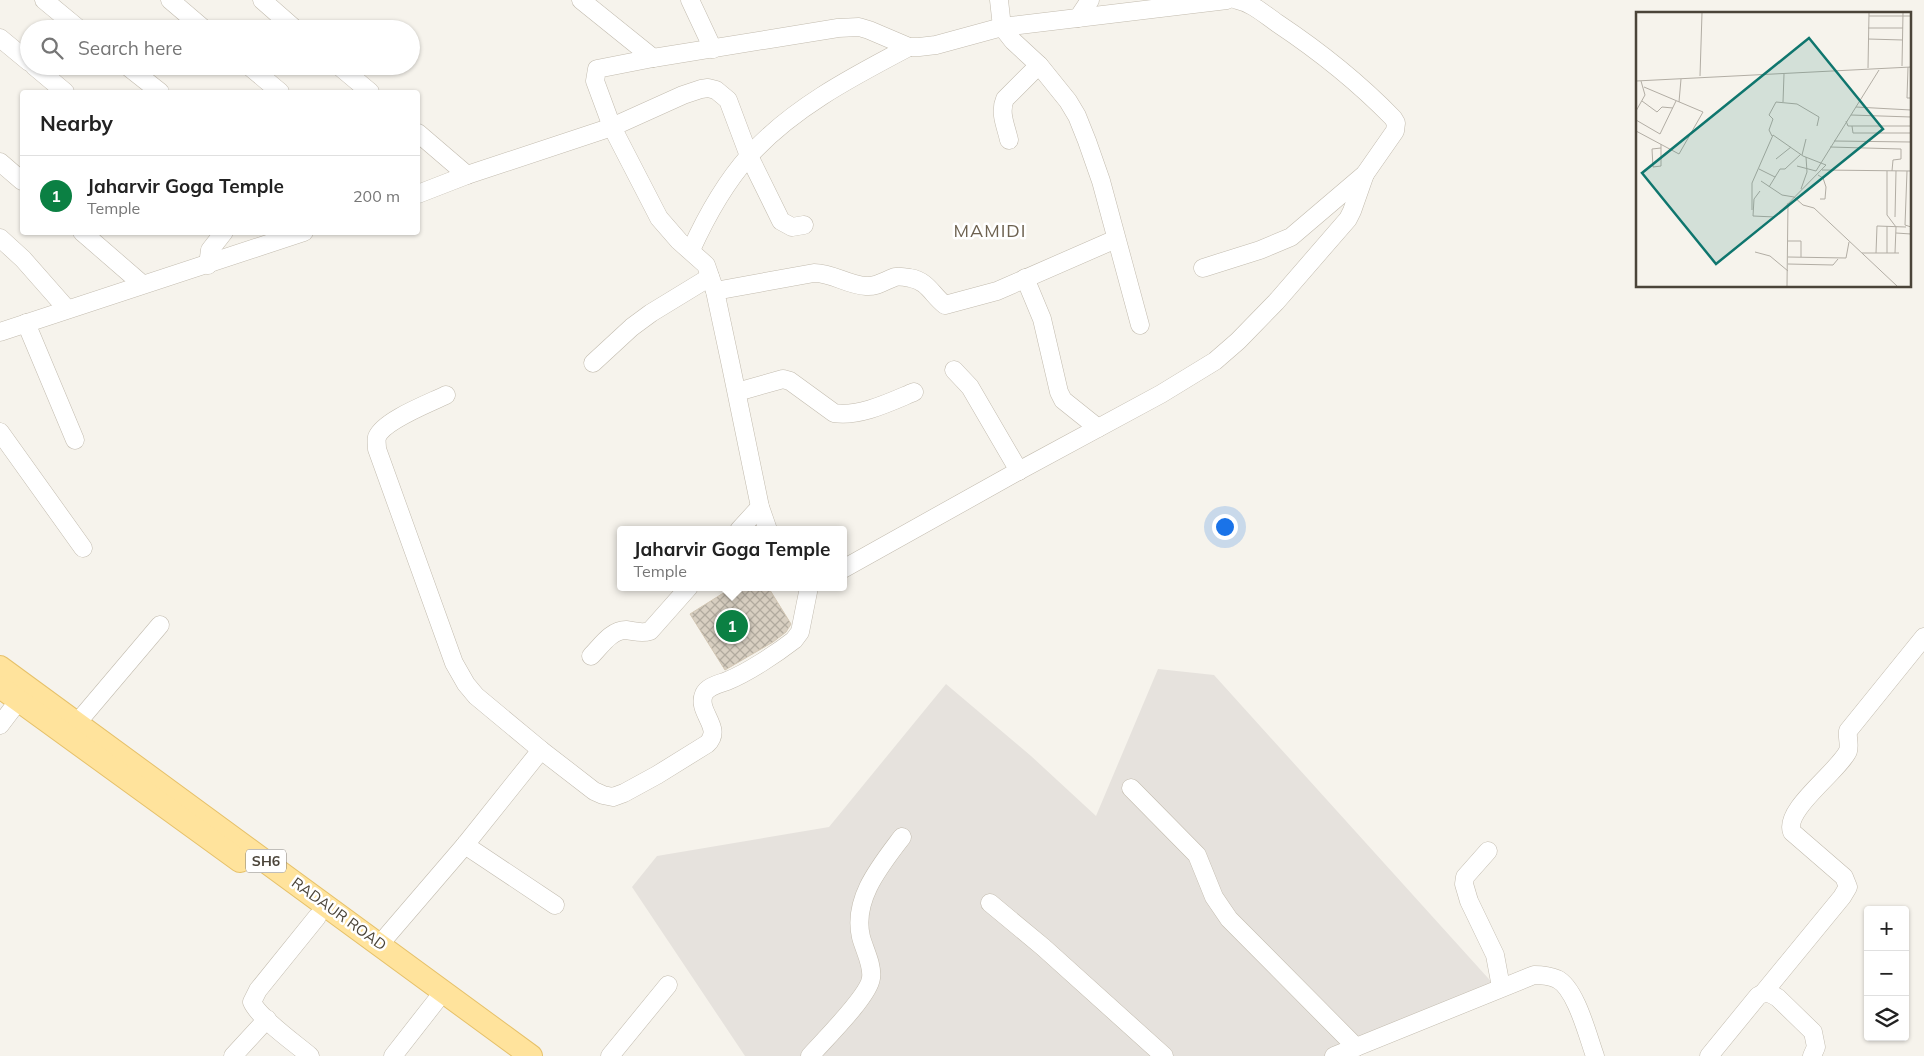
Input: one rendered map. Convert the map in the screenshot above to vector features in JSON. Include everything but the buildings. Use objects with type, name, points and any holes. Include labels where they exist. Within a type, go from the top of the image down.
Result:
[{"type":"main road","name":"RADAUR ROAD","points":[[0,667],[531,1056]]},
{"type":"main road","name":"RADAUR ROAD","points":[[0,687],[436,1001],[507,1056]]},
{"type":"street","points":[[44,0],[68,20]]},
{"type":"street","points":[[170,0],[193,20]]},
{"type":"street","points":[[262,0],[285,20]]},
{"type":"street","points":[[581,0],[653,58]]},
{"type":"street","points":[[690,0],[713,49]]},
{"type":"street","points":[[998,0],[1002,27],[1013,41],[1039,65],[1068,101],[1087,141],[1140,326]]},
{"type":"street","points":[[1078,18],[1090,0]]},
{"type":"street","points":[[767,526],[760,506],[713,284],[706,265],[679,241],[659,218],[612,127],[595,81],[597,70],[602,67],[653,58],[838,28],[859,27],[909,47],[919,47],[1002,27],[1227,0]]},
{"type":"street","points":[[1203,268],[1260,250],[1291,237],[1364,174],[1396,131],[1396,123],[1393,118],[1345,72],[1288,30],[1247,3],[1237,0]]},
{"type":"street","points":[[0,38],[20,55]]},
{"type":"street","points":[[691,250],[701,228],[727,184],[749,156],[773,132],[840,84],[909,47]]},
{"type":"street","points":[[1010,140],[1002,115],[1002,106],[1005,99],[1039,65]]},
{"type":"street","points":[[45,75],[63,90]]},
{"type":"street","points":[[138,75],[157,90]]},
{"type":"street","points":[[260,75],[278,90]]},
{"type":"street","points":[[350,75],[368,90]]},
{"type":"street","points":[[420,193],[466,175],[612,127],[701,89],[716,90],[728,100],[749,156],[781,220],[792,227],[804,225]]},
{"type":"street","points":[[420,135],[466,175]]},
{"type":"street","points":[[0,162],[20,179]]},
{"type":"street","points":[[847,567],[1161,394],[1215,362],[1276,302],[1348,219],[1364,174]]},
{"type":"street","points":[[85,235],[142,284]]},
{"type":"street","points":[[208,265],[210,250],[222,235]]},
{"type":"street","points":[[0,332],[295,235]]},
{"type":"street","points":[[0,238],[23,259],[67,309]]},
{"type":"street","points":[[593,363],[632,327],[651,313],[713,284],[826,273],[865,286],[875,286],[897,276],[908,277],[921,280],[945,306],[997,290],[1116,239]]},
{"type":"street","points":[[1025,278],[1042,320],[1059,392],[1063,400],[1098,428]]},
{"type":"street","points":[[26,323],[74,440]]},
{"type":"street","points":[[954,370],[970,387],[1019,471]]},
{"type":"street","points":[[737,392],[777,379],[783,379],[790,381],[834,412],[841,414],[856,412],[887,403],[914,392]]},
{"type":"street","points":[[446,395],[392,422],[378,436],[377,449],[454,664],[476,696],[594,791],[613,797],[624,793],[657,775],[712,740],[714,734],[702,698],[708,688],[735,678],[794,640],[800,632],[808,591]]},
{"type":"street","points":[[0,432],[83,548]]},
{"type":"street","points":[[742,526],[760,506]]},
{"type":"street","points":[[592,656],[611,636],[618,632],[626,630],[644,633],[650,631],[685,591]]},
{"type":"street","points":[[78,723],[160,625]]},
{"type":"street","points":[[1709,1056],[1758,996],[1764,992],[1842,897],[1848,887],[1844,877],[1792,832],[1790,827],[1791,821],[1799,808],[1845,756],[1849,745],[1848,732],[1924,636]]},
{"type":"street","points":[[0,725],[19,700]]},
{"type":"street","points":[[380,944],[465,845],[541,750]]},
{"type":"street","points":[[1131,788],[1197,856],[1204,868],[1214,897],[1229,919],[1356,1047]]},
{"type":"street","points":[[810,1056],[857,1002],[871,979],[871,970],[860,935],[860,912],[864,896],[876,871],[902,837]]},
{"type":"street","points":[[465,845],[555,906]]},
{"type":"street","points":[[1488,851],[1465,877],[1464,884],[1469,901],[1495,955],[1501,987]]},
{"type":"street","points":[[990,903],[1043,947],[1164,1056]]},
{"type":"street","points":[[310,1056],[254,1007],[253,999],[258,990],[317,917]]},
{"type":"street","points":[[1334,1056],[1534,975],[1544,975],[1558,980],[1568,988],[1576,1004],[1595,1056]]},
{"type":"street","points":[[610,1056],[668,985]]},
{"type":"street","points":[[1764,992],[1771,993],[1778,998],[1813,1032],[1816,1047],[1812,1056]]},
{"type":"street","points":[[393,1056],[436,1001]]},
{"type":"street","points":[[233,1056],[267,1019]]},
{"type":"shaded area","points":[[1158,669],[1214,675],[1497,988],[1325,1056],[745,1056],[632,887],[657,856],[829,827],[946,684],[1031,756],[1096,816]]},
{"type":"place","name":"Jaharvir Goga Temple","points":[[732,626]]},
{"type":"district","name":"MAMIDI","points":[[990,231]]}]
